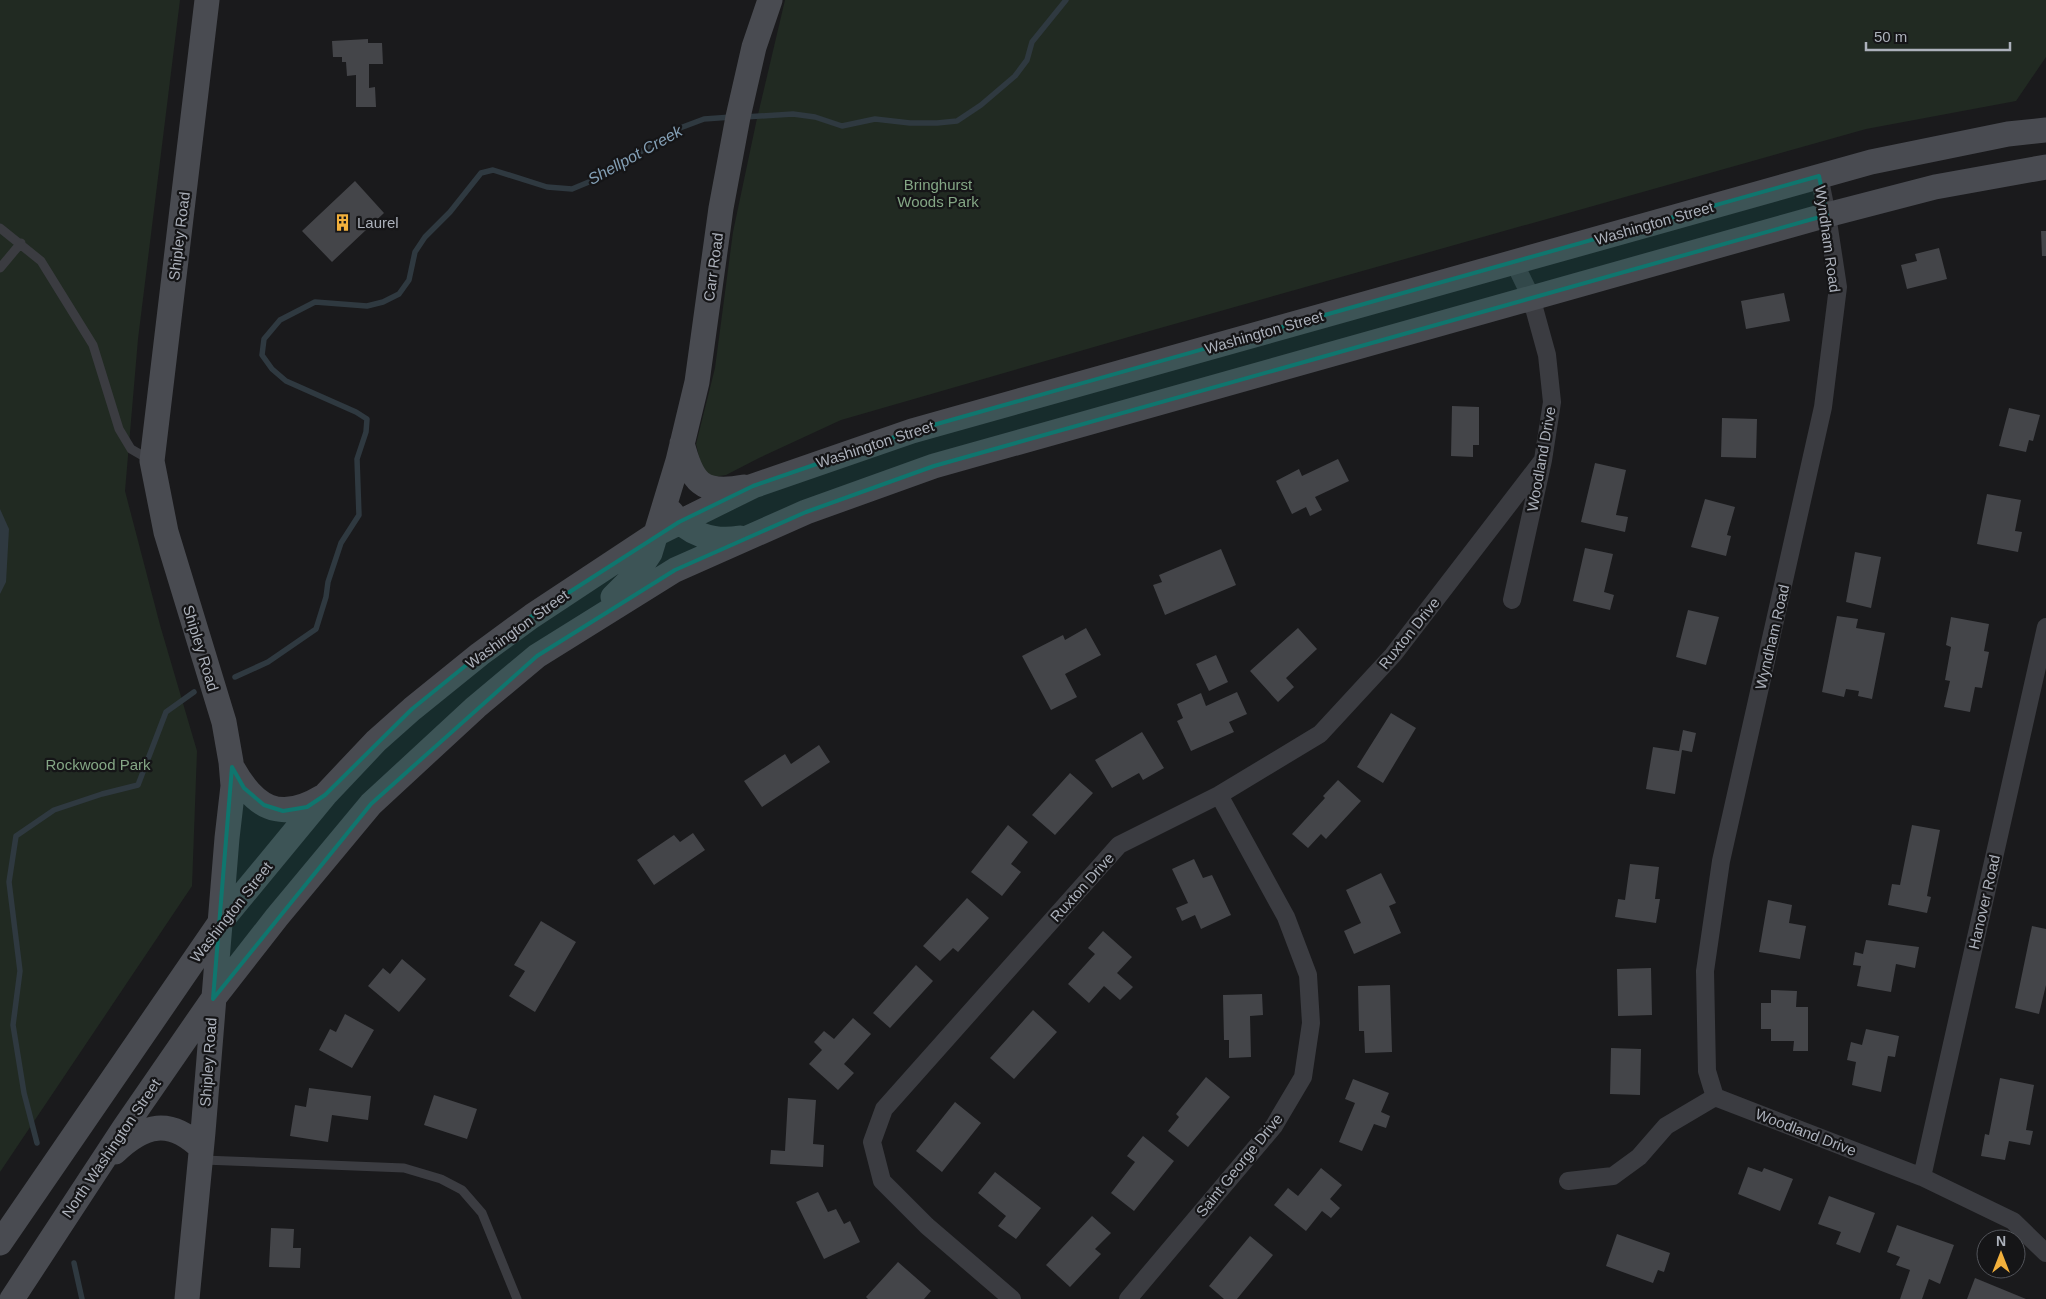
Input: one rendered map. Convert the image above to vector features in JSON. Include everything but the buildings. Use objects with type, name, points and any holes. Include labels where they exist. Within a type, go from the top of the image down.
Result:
[{"type":"main road","name":"Shipley Road","points":[[186,1299],[201,1154],[221,921],[226,838],[233,786],[232,767],[224,722],[166,532],[152,461],[207,0]]},
{"type":"main road","name":"Carr Road","points":[[537,656],[619,592],[636,574],[650,553],[667,498],[697,382],[721,208],[738,117],[754,46],[770,0]]},
{"type":"main road","name":"Washington Street","points":[[0,1243],[221,921],[325,795],[376,742],[412,709],[480,654],[532,616],[656,534],[753,486],[912,431],[1871,162],[2008,134],[2046,130]]},
{"type":"main road","points":[[213,999],[277,917],[371,804],[476,707],[537,656],[675,570],[806,512],[934,466],[1827,214],[1935,187],[2046,167]]},
{"type":"main road","points":[[682,443],[692,474],[703,486],[736,489],[753,486]]},
{"type":"main road","points":[[667,498],[672,513],[679,522],[705,537],[722,540],[749,537]]},
{"type":"main road","points":[[232,767],[249,793],[272,809],[295,810],[307,806],[325,795]]},
{"type":"main road","name":"North Washington Street","points":[[12,1299],[93,1175],[213,999]]},
{"type":"main road","points":[[93,1175],[130,1138],[147,1129],[164,1128],[179,1132],[201,1154]]},
{"type":"street","name":"Wyndham Road","points":[[1715,1097],[1707,1071],[1705,971],[1721,861],[1823,408],[1838,287],[1819,176]]},
{"type":"street","name":"Woodland Drive","points":[[1512,600],[1543,460],[1552,402],[1547,355],[1530,297],[1514,262]]},
{"type":"street","name":"Ruxton Drive","points":[[1012,1299],[927,1226],[882,1181],[872,1142],[884,1109],[1120,845],[1219,795],[1320,734],[1393,655],[1543,460]]},
{"type":"street","name":"Hanover Road","points":[[1922,1177],[2046,627]]},
{"type":"street","name":"Saint George Drive","points":[[1128,1299],[1274,1126],[1304,1077],[1311,1023],[1308,975],[1286,918],[1219,795]]},
{"type":"street","name":"Woodland Drive","points":[[1715,1097],[1922,1177],[2013,1221],[2046,1253]]},
{"type":"street","points":[[1568,1181],[1613,1176],[1639,1157],[1666,1126],[1715,1097]]},
{"type":"lane","points":[[0,228],[42,261],[93,345],[119,429],[130,448],[152,461]]},
{"type":"lane","points":[[0,268],[21,243]]},
{"type":"lane","points":[[201,1154],[404,1168],[441,1179],[462,1190],[482,1213],[517,1299]]},
{"type":"highlighted area","points":[[1819,176],[1827,215],[934,466],[806,512],[675,570],[537,656],[371,804],[213,999],[232,767],[244,788],[264,805],[283,811],[307,807],[325,795],[412,709],[480,654],[532,616],[679,522],[753,486],[912,431]]},
{"type":"green space","name":"Rockwood Park","points":[[0,0],[180,0],[138,339],[125,491],[160,625],[197,751],[192,886],[0,1172]]},
{"type":"green space","name":"Bringhurst Woods Park","points":[[785,0],[2046,0],[2046,57],[2016,101],[1866,129],[1139,334],[841,420],[726,475],[713,477],[702,469],[696,444],[715,368],[733,232]]},
{"type":"shaded area","points":[[0,509],[9,529],[6,582],[0,594]]},
{"type":"waterway","name":"Shellpot Creek","points":[[744,117],[793,114],[815,117],[842,126],[875,119],[910,123],[957,121],[981,105],[1015,76],[1027,60],[1032,42],[1066,0]]},
{"type":"waterway","name":"Shellpot Creek","points":[[235,677],[268,662],[316,629],[326,597],[328,582],[341,543],[359,515],[357,459],[366,432],[367,419],[356,412],[286,381],[272,369],[262,355],[264,339],[280,320],[315,302],[367,306],[383,302],[399,294],[409,280],[415,252],[425,237],[450,212],[481,173],[493,170],[547,187],[572,189],[596,179],[680,128],[704,119],[732,117]]},
{"type":"waterway","name":"Shellpot Creek","points":[[37,1143],[24,1093],[13,1025],[20,971],[9,882],[16,836],[54,810],[102,794],[138,785],[166,712],[194,692]]},
{"type":"waterway","name":"Shellpot Creek","points":[[74,1263],[82,1299]]},
{"type":"place","name":"Laurel","points":[[343,222]]}]
